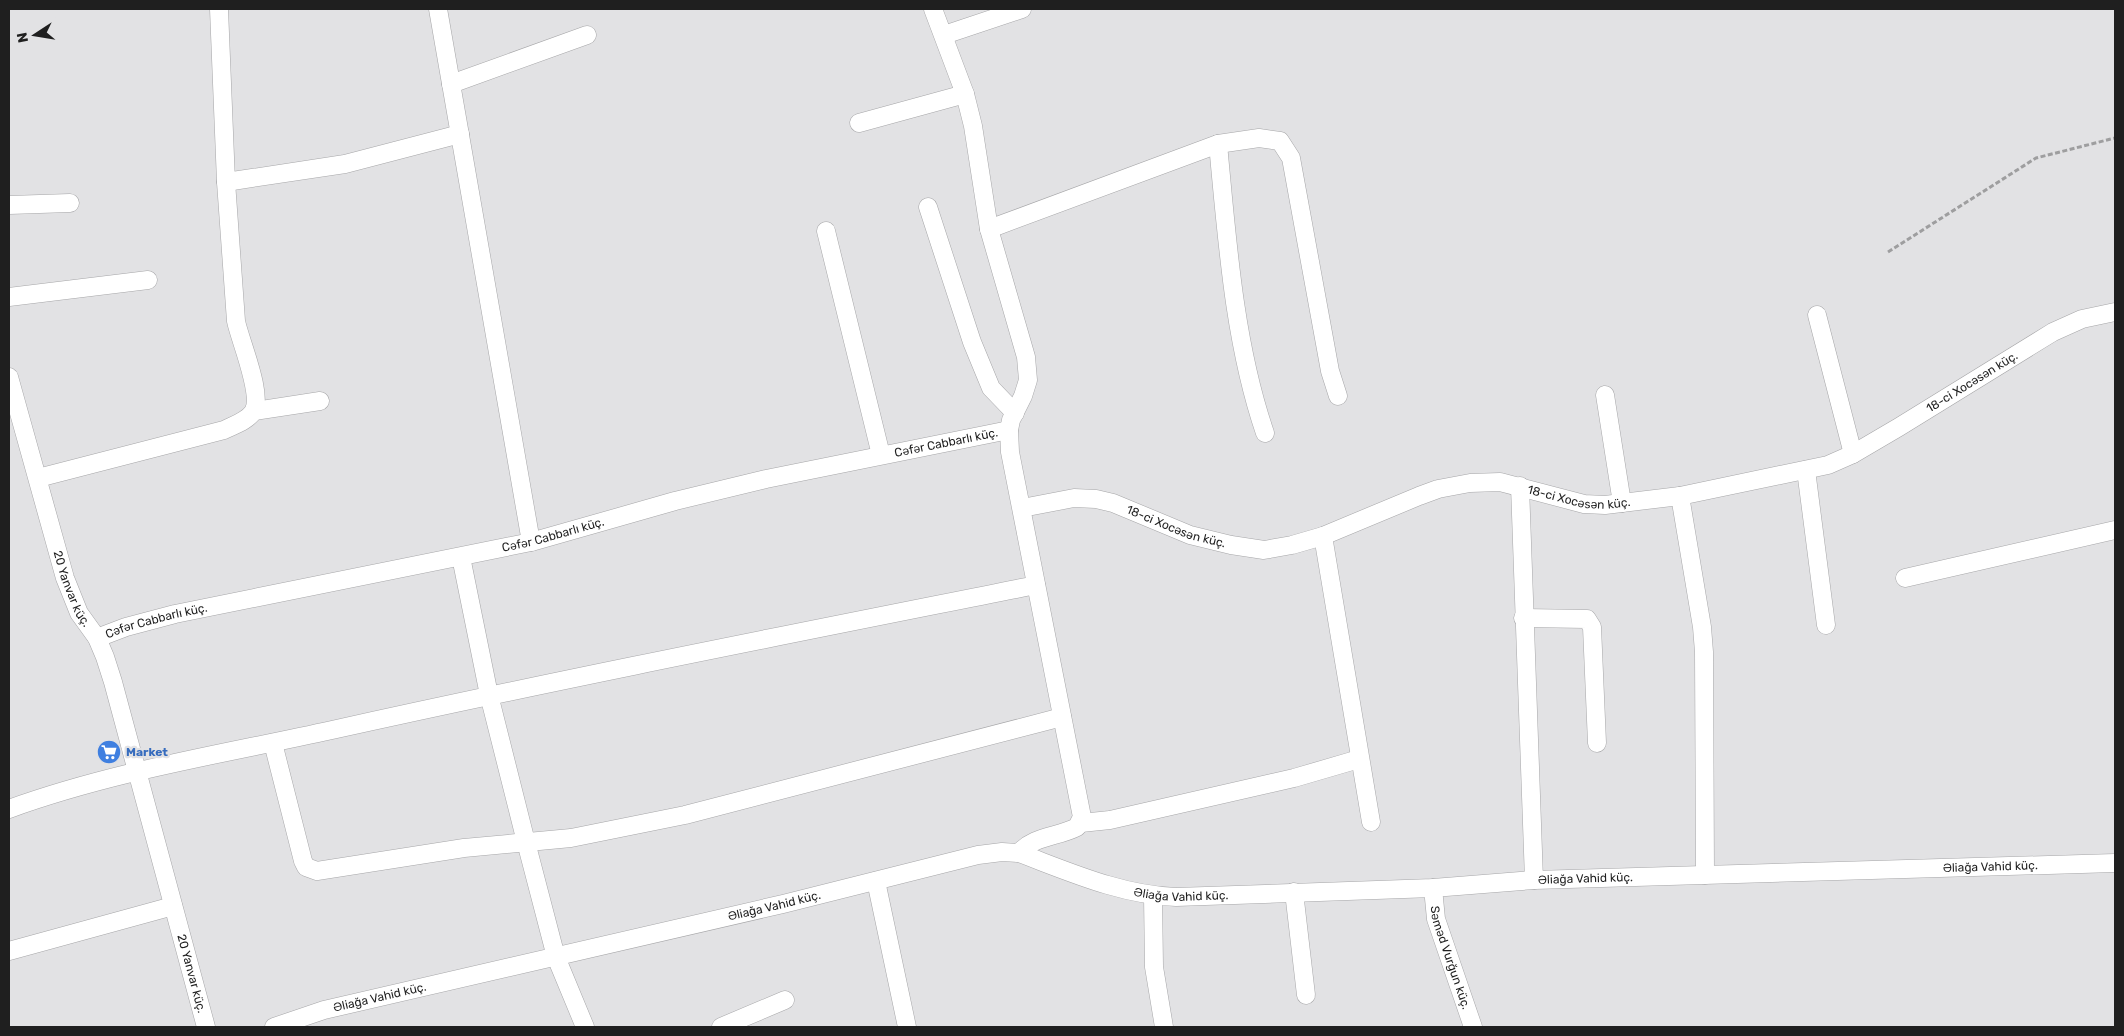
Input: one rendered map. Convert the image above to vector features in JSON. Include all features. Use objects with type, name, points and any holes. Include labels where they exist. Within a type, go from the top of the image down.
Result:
[{"type":"street","points":[[219,9],[226,182],[236,321],[240,340],[254,379],[257,398],[254,411]]},
{"type":"street","points":[[438,9],[531,542]]},
{"type":"street","points":[[933,9],[965,94],[973,126],[989,229],[1026,357],[1028,380],[1009,430],[1010,452],[1082,817],[1081,823]]},
{"type":"street","points":[[944,35],[1022,9]]},
{"type":"street","points":[[451,84],[587,35]]},
{"type":"street","points":[[859,123],[965,94]]},
{"type":"street","points":[[226,182],[345,164],[460,134]]},
{"type":"street","points":[[989,229],[1218,144],[1259,138],[1280,141],[1291,158],[1330,370],[1338,396]]},
{"type":"street","points":[[1218,144],[1230,277],[1256,408],[1265,433]]},
{"type":"street","points":[[9,205],[70,203]]},
{"type":"street","points":[[928,208],[972,342],[991,388],[1014,413]]},
{"type":"street","points":[[826,232],[881,455]]},
{"type":"street","points":[[9,297],[148,280]]},
{"type":"street","name":"18-ci Xocəsən küç.","points":[[1022,508],[1074,498],[1096,499],[1113,503],[1190,535],[1231,545],[1264,550],[1292,545],[1323,536],[1438,489],[1470,483],[1500,482],[1584,504],[1605,505],[1680,496],[1806,470],[1853,454],[2053,332],[2082,319],[2115,312]]},
{"type":"street","points":[[1817,315],[1853,454]]},
{"type":"street","name":"20 Yanvar küç.","points":[[9,377],[14,415],[38,478],[72,598],[96,638],[113,682],[206,1027]]},
{"type":"street","points":[[1605,395],[1622,503]]},
{"type":"street","points":[[38,478],[224,430],[241,422],[254,411],[320,401]]},
{"type":"street","name":"Cəfər Cabbarlı küç.","points":[[96,638],[126,626],[175,614],[531,542],[757,481],[1009,430]]},
{"type":"street","points":[[1806,470],[1826,625]]},
{"type":"street","points":[[1520,486],[1523,618],[1534,880]]},
{"type":"street","points":[[1680,496],[1702,627],[1704,652],[1705,875]]},
{"type":"street","points":[[1905,578],[2115,530]]},
{"type":"street","points":[[1323,536],[1371,822]]},
{"type":"street","points":[[461,557],[489,695],[556,957],[585,1027]]},
{"type":"street","points":[[9,809],[86,783],[136,771],[489,695],[1036,585]]},
{"type":"street","points":[[1523,618],[1587,619],[1592,627],[1597,742]]},
{"type":"street","points":[[273,743],[306,867],[318,872],[464,848],[571,838],[685,815],[1062,717]]},
{"type":"street","points":[[1018,853],[1024,847],[1034,842],[1071,831],[1081,823],[1110,820],[1294,778],[1359,759]]},
{"type":"street","name":"Əliağa Vahid küç.","points":[[274,1027],[324,1010],[556,957],[978,855],[1002,852],[1018,853],[1114,888],[1153,896],[1433,888],[1534,880],[2115,863]]},
{"type":"street","points":[[876,881],[908,1027]]},
{"type":"street","name":"Səməd Vurğun küç.","points":[[1433,888],[1436,919],[1473,1027]]},
{"type":"street","points":[[1294,892],[1306,995]]},
{"type":"street","points":[[1153,896],[1154,967],[1164,1027]]},
{"type":"street","points":[[9,951],[172,906]]},
{"type":"street","points":[[721,1027],[785,1000]]},
{"type":"path","points":[[1888,252],[2036,158],[2115,138]]},
{"type":"place","name":"Market","points":[[109,752]]}]
